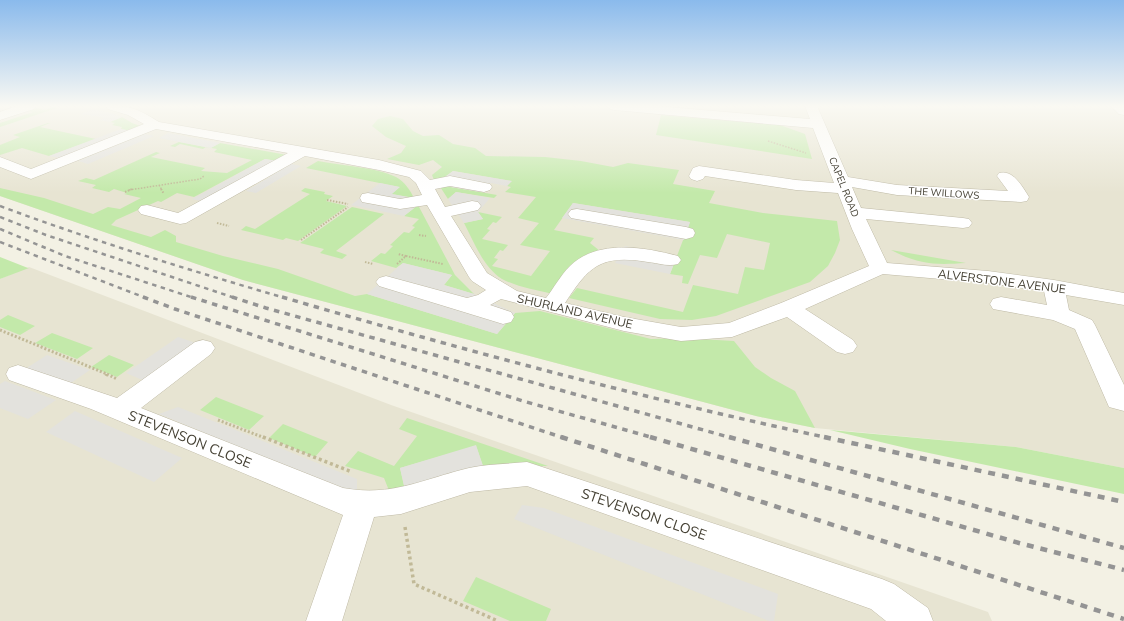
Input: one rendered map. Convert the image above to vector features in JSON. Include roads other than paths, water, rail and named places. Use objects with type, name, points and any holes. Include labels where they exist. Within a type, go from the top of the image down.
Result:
[{"type":"street","points":[[0,162],[30,174],[130,135]]},
{"type":"street","points":[[212,135],[378,165],[428,193],[472,206]]},
{"type":"street","name":"CAPEL ROAD","points":[[822,135],[880,268]]},
{"type":"street","points":[[147,210],[180,219],[303,151]]},
{"type":"street","points":[[428,193],[436,169]]},
{"type":"street","points":[[697,176],[699,171],[796,185],[843,185]]},
{"type":"street","name":"THE WILLOWS","points":[[843,185],[862,183],[897,190],[1021,197],[1005,176]]},
{"type":"street","points":[[368,198],[400,204],[428,193],[450,181],[484,187]]},
{"type":"street","name":"SHURLAND AVENUE","points":[[428,193],[479,277],[510,296],[552,305],[624,324],[681,334],[732,330],[789,308],[880,268]]},
{"type":"street","points":[[855,213],[963,223]]},
{"type":"street","points":[[577,214],[686,233]]},
{"type":"street","points":[[612,254],[632,224]]},
{"type":"street","points":[[552,305],[579,269],[599,257],[626,252],[671,260]]},
{"type":"street","name":"ALVERSTONE AVENUE","points":[[880,268],[988,277],[1054,286],[1124,299]]},
{"type":"street","points":[[386,282],[503,317]]},
{"type":"street","points":[[1054,286],[1059,314]]},
{"type":"street","points":[[467,305],[486,300],[500,290]]},
{"type":"street","points":[[1001,304],[1059,314],[1084,325],[1118,400],[1124,401]]},
{"type":"street","points":[[789,308],[845,346]]},
{"type":"street","points":[[110,406],[203,348]]},
{"type":"street","name":"STEVENSON CLOSE","points":[[18,374],[110,406],[341,501],[362,505],[401,501],[470,480],[527,474],[882,596],[915,621]]},
{"type":"street","points":[[324,621],[362,505]]},
{"type":"railway","points":[[0,206],[142,255],[285,298]]},
{"type":"railway","points":[[0,217],[46,235],[232,297]]},
{"type":"railway","points":[[0,229],[65,256],[194,298]]},
{"type":"railway","points":[[0,242],[146,298]]},
{"type":"railway","points":[[143,297],[175,309],[564,438]]},
{"type":"railway","points":[[191,297],[523,401],[654,438]]},
{"type":"railway","points":[[232,297],[266,308],[732,438]]},
{"type":"railway","points":[[282,297],[554,373],[691,407],[829,438]]},
{"type":"railway","points":[[561,437],[1124,619]]},
{"type":"railway","points":[[650,437],[1019,543],[1124,570]]},
{"type":"railway","points":[[729,437],[1124,548]]},
{"type":"railway","points":[[824,437],[1124,502]]}]
